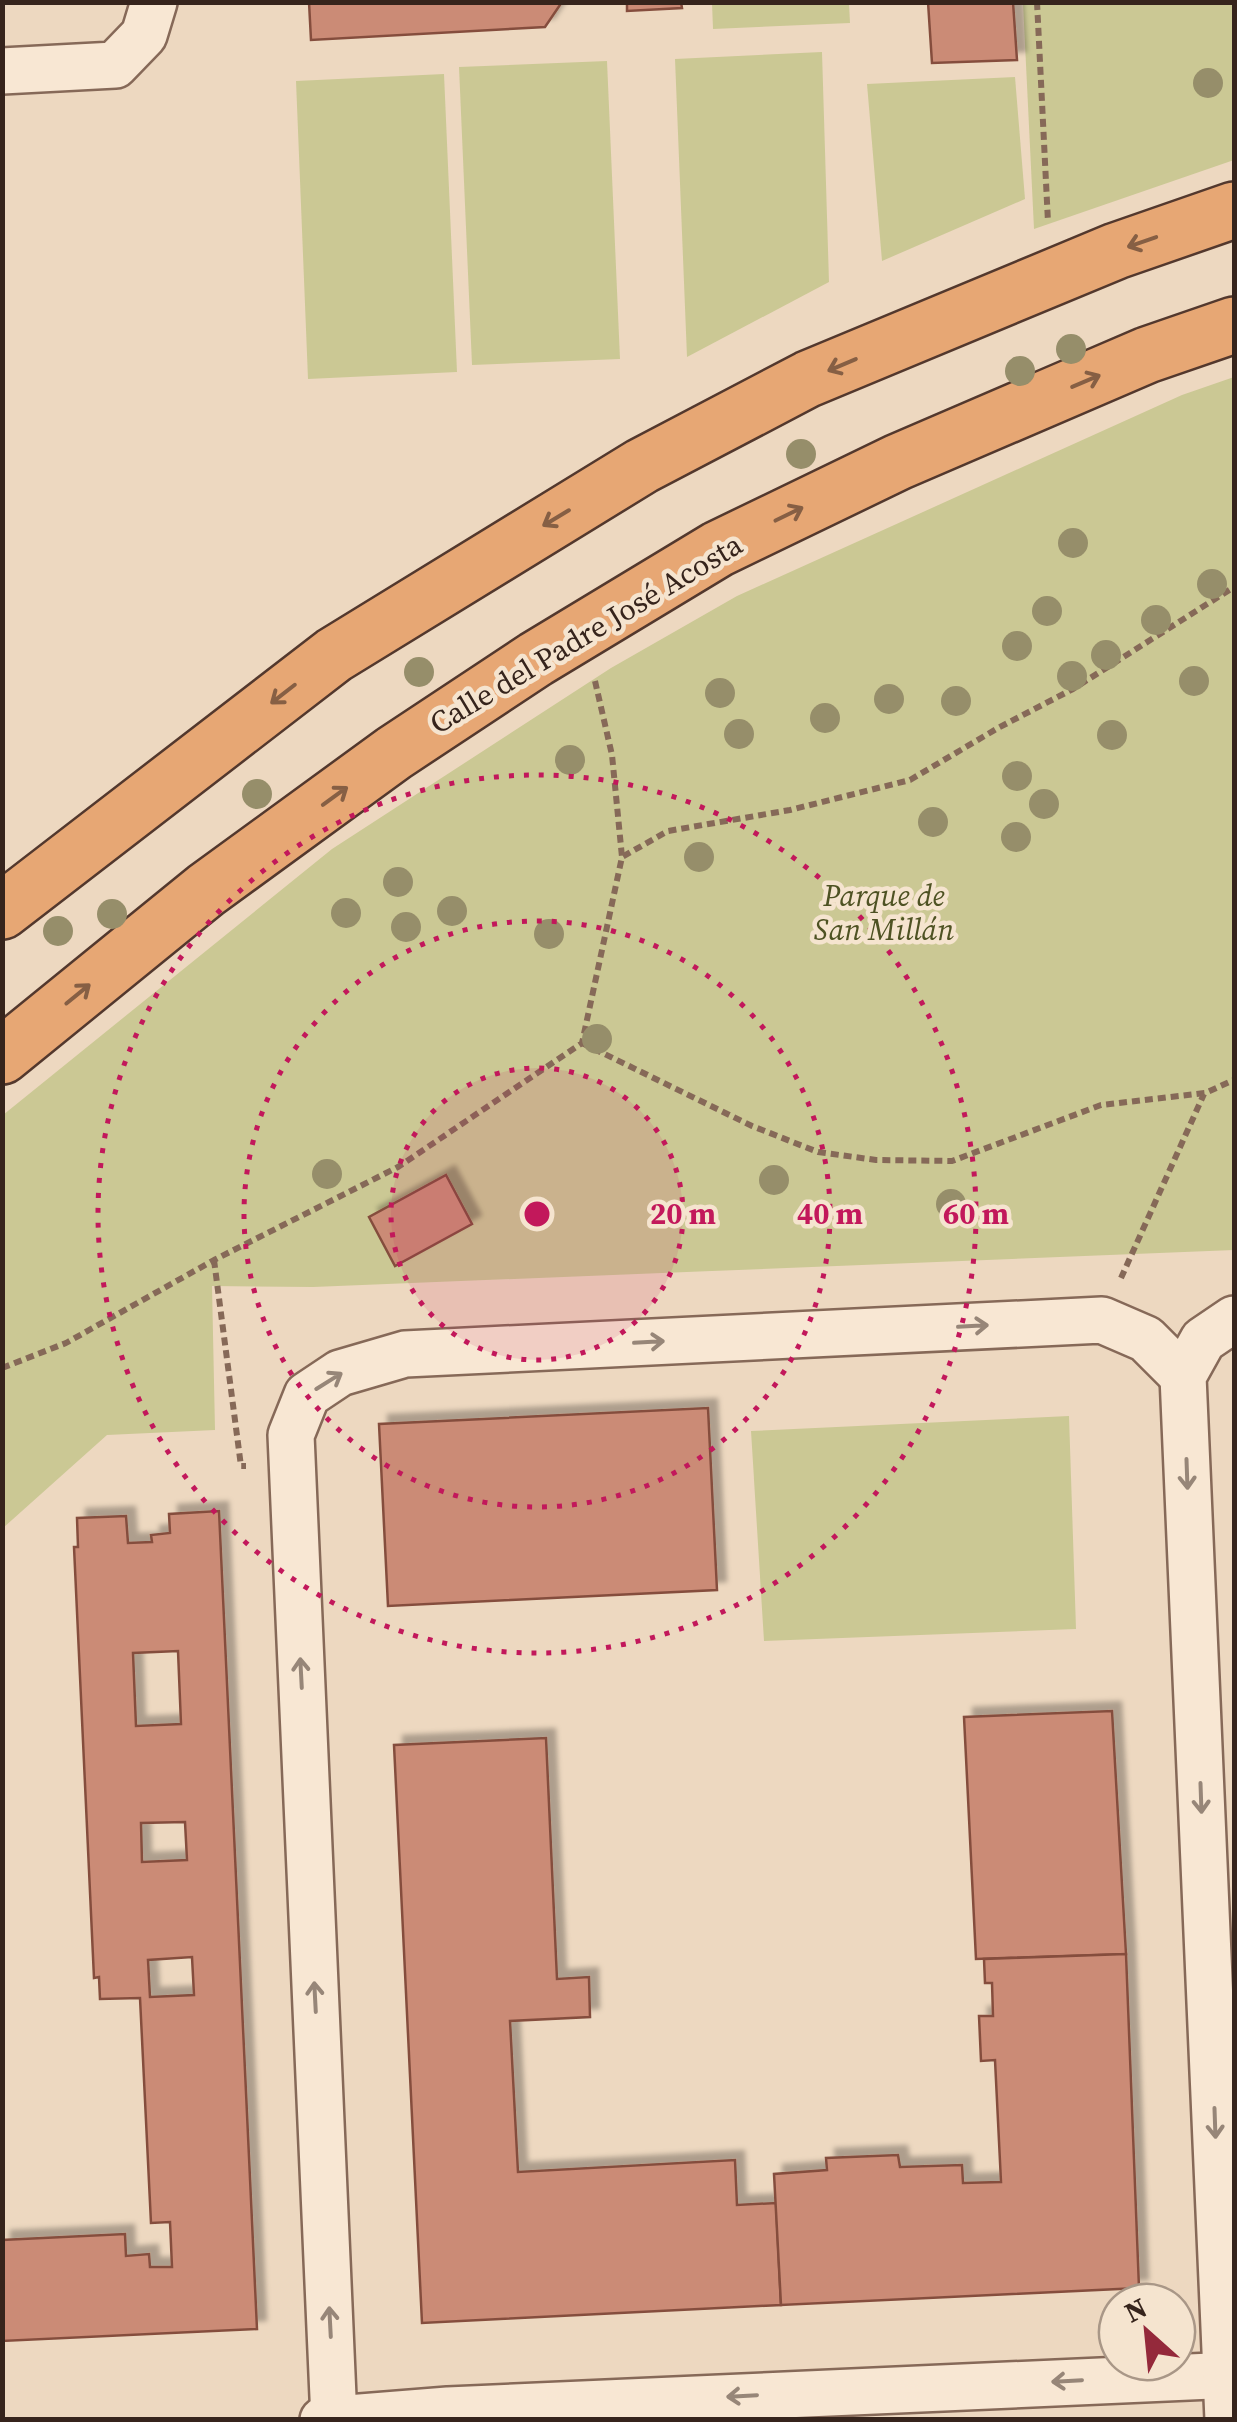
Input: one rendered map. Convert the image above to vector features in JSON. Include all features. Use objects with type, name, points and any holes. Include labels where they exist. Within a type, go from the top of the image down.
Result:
[{"type":"highway","points":[[2,911],[334,655],[642,466],[808,380],[1116,251],[1234,210]]},
{"type":"highway","name":"Calle del Padre José Acosta","points":[[2,1056],[206,890],[394,753],[536,659],[718,549],[898,462],[1147,355],[1234,325]]},
{"type":"street","points":[[2,71],[115,65],[144,35],[154,2]]},
{"type":"street","points":[[323,2420],[527,2406],[1230,2390],[1183,1376],[1203,1340],[1234,1319]]},
{"type":"street","points":[[334,2419],[291,1435],[307,1395],[340,1373],[405,1354],[1102,1320],[1146,1339],[1183,1376]]},
{"type":"path","points":[[1037,2],[1049,238]]},
{"type":"path","points":[[622,857],[668,831],[790,810],[910,780],[1073,689],[1234,587]]},
{"type":"path","points":[[2,1368],[66,1343],[214,1260],[398,1167],[582,1043],[622,857],[612,755],[592,666]]},
{"type":"path","points":[[582,1043],[752,1126],[818,1152],[876,1160],[952,1161],[1101,1106],[1205,1093],[1234,1080]]},
{"type":"path","points":[[1102,1320],[1205,1093]]},
{"type":"path","points":[[214,1260],[241,1466],[292,1463]]},
{"type":"green space","points":[[712,3],[849,3],[850,23],[713,29]]},
{"type":"green space","points":[[1023,3],[1234,3],[1234,160],[1034,229]]},
{"type":"green space","points":[[822,52],[829,282],[687,357],[675,59]]},
{"type":"green space","points":[[607,61],[620,359],[472,365],[459,67]]},
{"type":"green space","points":[[444,74],[457,372],[308,379],[296,81]]},
{"type":"green space","points":[[1015,77],[1025,199],[882,261],[867,84]]},
{"type":"green space","name":"Parque de San Millán","points":[[1234,377],[1234,1250],[313,1287],[212,1286],[215,1430],[107,1435],[3,1528],[3,1115],[332,849],[611,668],[737,596],[1182,395]]},
{"type":"green space","points":[[1069,1416],[1076,1629],[764,1641],[751,1431]]},
{"type":"building","points":[[309,2],[562,2],[545,27],[311,40]]},
{"type":"building","points":[[627,2],[681,2],[682,8],[627,11]]},
{"type":"building","points":[[928,2],[1013,2],[1017,60],[932,63]]},
{"type":"building","points":[[446,1175],[472,1224],[395,1266],[369,1217]]},
{"type":"building","points":[[708,1408],[717,1590],[388,1606],[379,1424]]},
{"type":"building","points":[[219,1511],[257,2329],[2,2341],[2,2240],[125,2234],[126,2256],[149,2254],[150,2267],[172,2267],[170,2222],[151,2223],[140,1998],[100,1999],[99,1977],[94,1978],[74,1547],[78,1547],[77,1518],[126,1516],[128,1543],[152,1542],[151,1535],[170,1533],[169,1514]],"holes":[[[178,1651],[181,1724],[136,1726],[133,1653]],[[185,1822],[187,1860],[142,1862],[141,1823]],[[192,1957],[194,1995],[150,1997],[148,1960]]]},
{"type":"building","points":[[1112,1711],[1126,1954],[976,1959],[964,1717]]},
{"type":"building","points":[[546,1738],[557,1979],[589,1977],[590,2017],[510,2021],[518,2172],[735,2160],[737,2205],[776,2203],[781,2305],[422,2323],[394,1745]]},
{"type":"building","points":[[1126,1954],[1139,2282],[1097,2282],[1097,2290],[781,2305],[774,2174],[827,2170],[826,2158],[898,2155],[900,2167],[962,2165],[963,2183],[1001,2182],[995,2060],[981,2061],[979,2016],[993,2016],[992,1983],[985,1983],[984,1959]]}]
